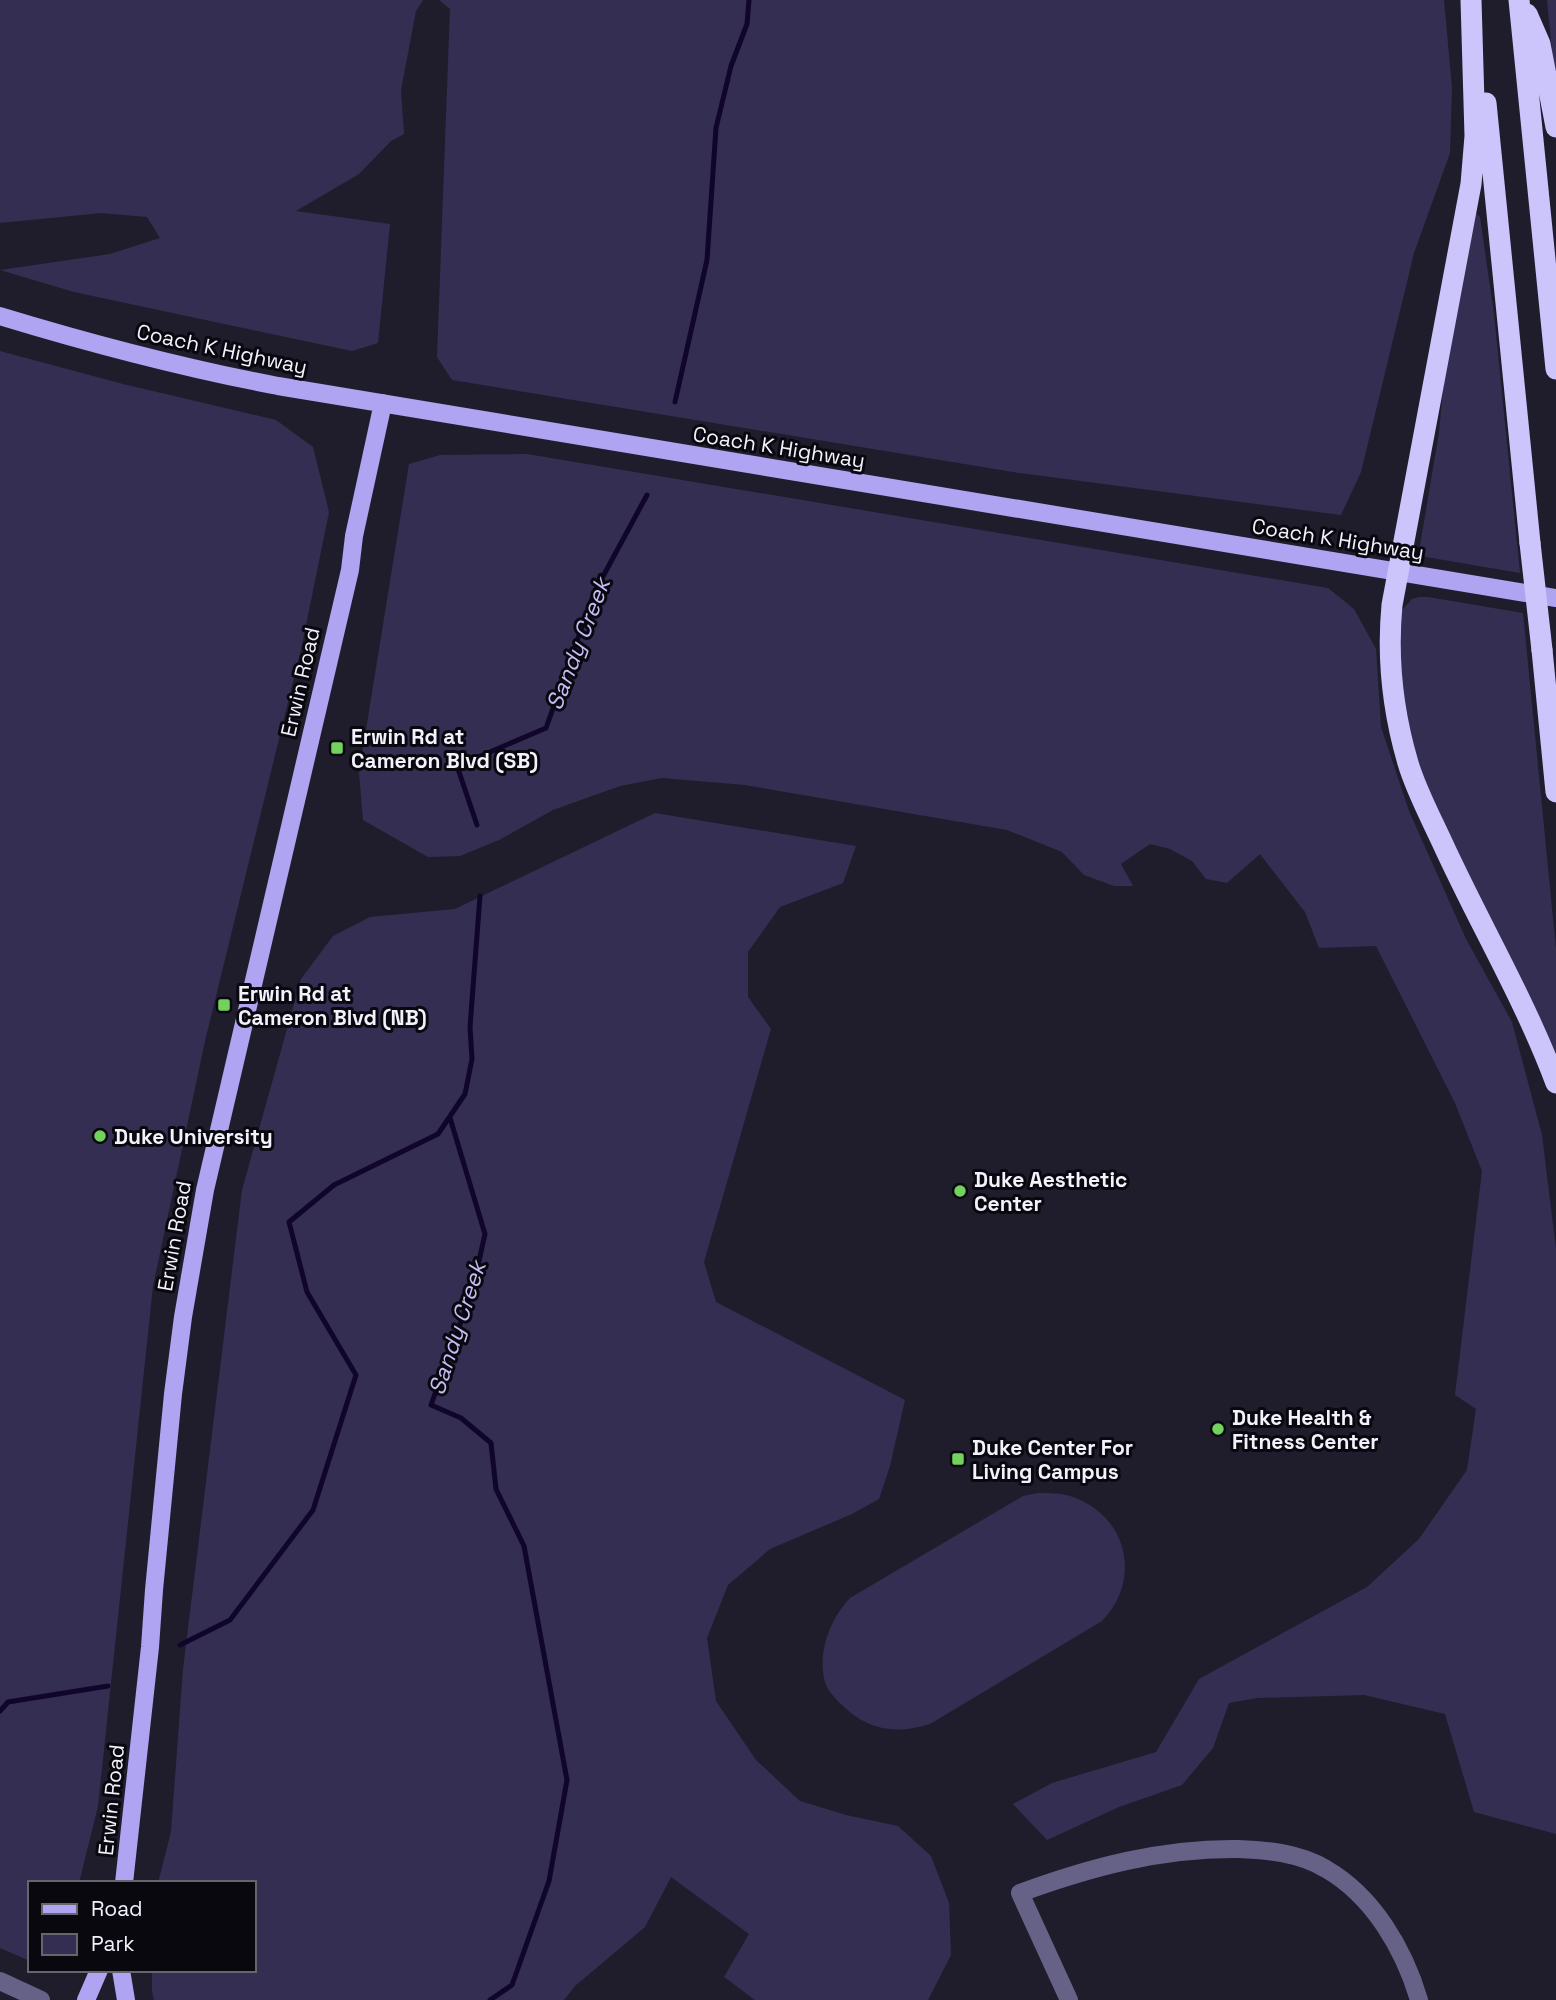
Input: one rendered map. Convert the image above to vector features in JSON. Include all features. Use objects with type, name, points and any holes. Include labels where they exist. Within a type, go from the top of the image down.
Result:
[{"type":"highway","points":[[1471,0],[1475,122],[1471,184],[1398,572],[1390,632],[1391,666],[1400,734],[1409,766],[1451,862],[1525,1010],[1556,1083]]},
{"type":"highway","points":[[1476,0],[1556,792]]},
{"type":"highway","points":[[1520,0],[1540,44],[1556,127]]},
{"type":"highway","points":[[1520,0],[1556,369]]},
{"type":"main road","name":"Coach K Highway","points":[[0,316],[85,342],[208,373],[1556,598]]},
{"type":"main road","name":"Erwin Road","points":[[124,1881],[150,1647],[170,1419],[192,1263],[205,1190],[350,570],[354,536],[383,403]]},
{"type":"main road","points":[[86,2000],[98,1972]]},
{"type":"main road","points":[[121,1972],[126,2000]]},
{"type":"street","points":[[1069,2000],[1020,1893],[1096,1867],[1178,1851],[1208,1849],[1257,1850],[1286,1854],[1325,1868],[1340,1878],[1373,1910],[1398,1947],[1419,2000]]},
{"type":"street","points":[[0,1981],[41,2000]]},
{"type":"green space","points":[[0,0],[423,0],[416,11],[401,90],[404,134],[391,141],[359,174],[296,211],[390,224],[378,343],[352,351],[74,292],[0,270],[110,254],[160,238],[147,217],[101,213],[0,223]]},
{"type":"green space","points":[[439,0],[1444,0],[1452,88],[1450,153],[1414,253],[1361,472],[1341,515],[1013,472],[452,380],[437,357],[450,9]]},
{"type":"green space","points":[[1547,0],[1556,0],[1556,84],[1555,81]]},
{"type":"green space","points":[[1476,213],[1480,217],[1494,314],[1520,573],[1426,557],[1419,551],[1439,433],[1444,378]]},
{"type":"green space","name":"Duke University","points":[[0,351],[123,384],[276,420],[313,447],[329,512],[302,645],[205,1041],[153,1286],[98,1806],[79,1881],[28,1881],[28,1960],[0,1948]]},
{"type":"green space","points":[[527,454],[1328,588],[1354,609],[1376,649],[1381,727],[1409,811],[1466,939],[1512,1022],[1542,1135],[1556,1249],[1556,1834],[1474,1812],[1445,1714],[1364,1695],[1257,1698],[1229,1703],[1213,1748],[1182,1785],[1119,1807],[1047,1840],[1013,1804],[1052,1783],[1156,1752],[1199,1679],[1367,1587],[1419,1539],[1467,1470],[1476,1409],[1455,1395],[1482,1171],[1455,1103],[1376,946],[1319,948],[1305,912],[1260,854],[1227,883],[1206,879],[1192,861],[1170,849],[1150,844],[1121,864],[1133,886],[1114,886],[1084,875],[1062,852],[1007,830],[745,785],[662,778],[620,786],[553,810],[499,840],[460,856],[428,857],[363,820],[359,773],[409,464],[440,455]]},
{"type":"green space","points":[[1419,597],[1523,613],[1556,949],[1556,1054],[1553,1054],[1427,797],[1412,752],[1396,657],[1402,610],[1412,599]]},
{"type":"green space","points":[[655,813],[856,846],[843,883],[780,907],[748,952],[748,997],[771,1029],[704,1262],[716,1302],[905,1400],[890,1466],[879,1499],[852,1514],[770,1549],[728,1585],[707,1638],[716,1701],[756,1760],[800,1801],[846,1815],[898,1826],[931,1856],[949,1903],[951,1955],[928,2000],[755,2000],[724,1977],[749,1934],[671,1877],[645,1927],[575,1986],[564,2000],[154,2000],[152,1972],[256,1972],[256,1881],[159,1881],[171,1832],[183,1669],[242,1190],[301,979],[333,936],[370,917],[455,909]]},
{"type":"green space","points":[[1038,1493],[1066,1495],[1089,1505],[1105,1517],[1116,1532],[1123,1550],[1125,1568],[1115,1604],[1102,1621],[930,1724],[905,1729],[882,1728],[851,1713],[828,1688],[823,1671],[827,1637],[843,1606],[850,1598],[1023,1496]]},
{"type":"waterway","name":"Sandy Creek","points":[[675,402],[707,260],[716,128],[731,66],[747,24],[749,0]]},
{"type":"waterway","name":"Sandy Creek","points":[[477,825],[457,766],[546,728],[594,593],[647,495]]},
{"type":"waterway","points":[[180,1645],[230,1620],[313,1510],[356,1375],[307,1292],[289,1222],[334,1185],[438,1134],[465,1094],[472,1059],[470,1027],[480,896]]},
{"type":"waterway","name":"Sandy Creek","points":[[450,1118],[485,1234],[473,1288],[431,1405],[461,1418],[491,1443],[496,1489],[524,1546],[567,1780],[549,1881],[512,1985],[490,2000]]},
{"type":"waterway","points":[[0,1711],[8,1702],[108,1686]]},
{"type":"place","name":"Erwin Rd at Cameron Blvd (SB)","points":[[337,748]]},
{"type":"place","name":"Erwin Rd at Cameron Blvd (NB)","points":[[224,1005]]},
{"type":"place","name":"Duke University","points":[[100,1136]]},
{"type":"place","name":"Duke Aesthetic Center","points":[[960,1191]]},
{"type":"place","name":"Duke Health & Fitness Center","points":[[1218,1429]]},
{"type":"place","name":"Duke Center For Living Campus","points":[[958,1459]]}]
